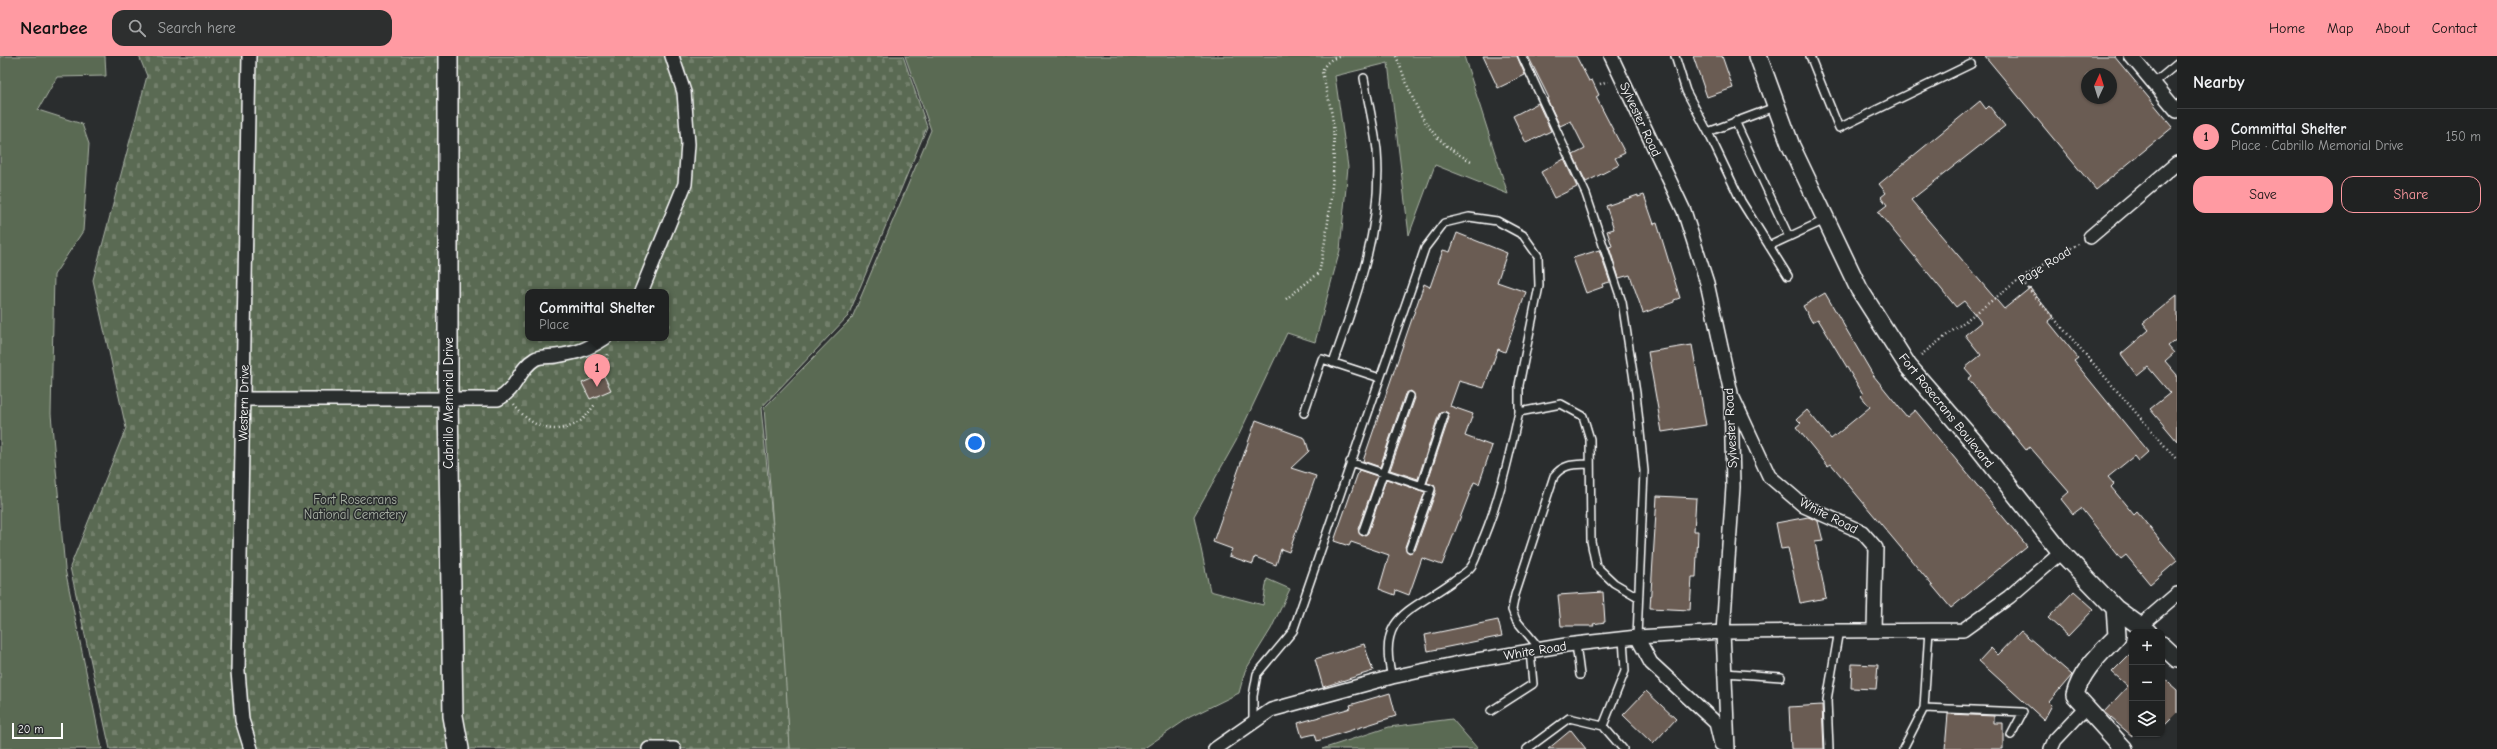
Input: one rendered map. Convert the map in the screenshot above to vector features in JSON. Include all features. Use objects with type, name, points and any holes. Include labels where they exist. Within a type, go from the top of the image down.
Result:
[{"type":"main road","name":"Cabrillo Memorial Drive","points":[[448,56],[448,399],[452,716],[459,749]]},
{"type":"street","name":"Western Drive","points":[[250,56],[238,672],[242,720],[251,749]]},
{"type":"street","points":[[642,289],[685,184],[688,144],[684,92],[672,56]]},
{"type":"street","name":"Sylvester Road","points":[[1611,56],[1684,211],[1708,283],[1731,393],[1733,487],[1723,632],[1728,749]]},
{"type":"street","name":"Fort Rosecrans Boulevard","points":[[1758,56],[1775,107],[1859,289],[1908,366],[1974,442],[2061,552],[2115,608],[2144,629]]},
{"type":"street","points":[[2131,56],[2177,111]]},
{"type":"street","points":[[2090,237],[2175,167]]},
{"type":"street","points":[[244,399],[498,398],[507,395],[514,387],[525,367],[536,358],[587,350],[600,341]]},
{"type":"street","name":"White Road","points":[[1731,393],[1769,476],[1804,506],[1862,532],[1876,548],[1874,630]]},
{"type":"street","name":"White Road","points":[[1215,749],[1271,710],[1392,677],[1535,650],[1637,636],[1723,632],[1963,630],[2009,598],[2061,552]]},
{"type":"street","points":[[2144,629],[2177,594]]},
{"type":"street","points":[[2115,608],[2117,636],[2092,663],[2077,685],[2075,695],[2124,749]]},
{"type":"street","points":[[1637,636],[1651,663],[1716,723],[1723,749]]},
{"type":"street","points":[[2165,648],[2177,659]]},
{"type":"street","points":[[2051,749],[2055,740],[2086,707]]},
{"type":"street","points":[[649,749],[674,749]]},
{"type":"lane","points":[[1522,56],[1586,194],[1622,302],[1636,393],[1644,471],[1637,636]]},
{"type":"lane","points":[[1675,56],[1686,91],[1708,132],[1741,202],[1788,276]]},
{"type":"lane","points":[[1810,56],[1839,128],[1971,64]]},
{"type":"lane","points":[[2154,83],[2177,64]]},
{"type":"lane","points":[[1333,363],[1361,285],[1371,241],[1377,197],[1377,150],[1364,78]]},
{"type":"lane","points":[[1708,132],[1775,107]]},
{"type":"lane","points":[[1735,121],[1789,237]]},
{"type":"lane","points":[[1253,722],[1253,696],[1257,674],[1293,631],[1350,462],[1426,248],[1444,223],[1469,217],[1497,221],[1523,235],[1538,256],[1539,286],[1519,385],[1519,412],[1507,467],[1489,527],[1470,568],[1432,596],[1402,614],[1388,639],[1386,655],[1392,677]]},
{"type":"lane","points":[[1769,246],[1826,220]]},
{"type":"lane","points":[[1304,412],[1322,359],[1380,378]]},
{"type":"lane","points":[[1363,531],[1410,396]]},
{"type":"lane","points":[[1519,412],[1561,404],[1583,416],[1590,438],[1591,541],[1596,566],[1614,583],[1638,597]]},
{"type":"lane","points":[[1421,486],[1444,416]]},
{"type":"lane","points":[[1350,462],[1430,489],[1410,548]]},
{"type":"lane","points":[[1491,711],[1533,684],[1535,650],[1516,620],[1512,610],[1515,595],[1554,476],[1560,468],[1568,465],[1590,464]]},
{"type":"lane","points":[[1829,749],[1827,700],[1839,630]]},
{"type":"lane","points":[[1903,749],[1924,708],[1929,630]]},
{"type":"lane","points":[[1603,726],[1625,671],[1623,638]]},
{"type":"lane","points":[[1576,644],[1580,676]]},
{"type":"lane","points":[[1725,673],[1781,677]]},
{"type":"lane","points":[[1924,708],[2023,712],[2011,735]]},
{"type":"lane","points":[[1526,749],[1569,718],[1603,726],[1623,749]]},
{"type":"path","points":[[1286,299],[1319,273],[1329,224],[1334,161],[1333,122],[1322,72],[1324,65],[1334,57],[1342,56]]},
{"type":"path","points":[[1396,56],[1414,102],[1432,134],[1450,151],[1471,161]]},
{"type":"path","name":"Page Road","points":[[1908,366],[2020,279],[2090,237]]},
{"type":"path","points":[[2020,279],[2177,460]]},
{"type":"path","points":[[507,395],[524,418],[535,425],[554,429],[568,427],[582,420],[596,403]]},
{"type":"green space","points":[[0,56],[105,56],[106,76],[57,77],[38,110],[82,124],[89,144],[83,231],[54,275],[51,414],[65,569],[102,749],[0,749]]},
{"type":"green space","name":"Fort Rosecrans National Cemetery","points":[[139,56],[903,56],[927,127],[848,316],[761,408],[781,607],[790,749],[110,749],[70,567],[126,428],[93,280],[147,76]]},
{"type":"green space","points":[[905,56],[1464,56],[1508,194],[1435,165],[1409,235],[1388,63],[1335,76],[1348,167],[1340,250],[1315,342],[1287,333],[1236,441],[1194,516],[1210,591],[1263,605],[1267,579],[1290,589],[1271,629],[1245,671],[1239,693],[1190,717],[1143,749],[790,749],[764,408],[852,318],[931,130]]},
{"type":"green space","points":[[1452,719],[1478,749],[1322,749],[1389,727]]},
{"type":"building","points":[[1483,56],[1517,56],[1525,75],[1498,88]]},
{"type":"building","points":[[1528,56],[1576,56],[1589,81],[1592,80],[1599,95],[1596,97],[1625,153],[1615,158],[1619,165],[1586,182],[1573,155],[1585,149],[1571,121],[1560,126],[1547,99],[1549,98]]},
{"type":"building","points":[[1693,56],[1722,56],[1733,88],[1707,97]]},
{"type":"building","points":[[1985,56],[2114,56],[2173,127],[2096,190]]},
{"type":"building","points":[[1980,101],[1986,109],[1989,106],[2005,126],[1911,200],[2004,309],[2030,288],[2053,317],[2048,321],[2078,358],[2074,361],[2148,452],[2138,461],[2134,456],[2108,477],[2114,484],[2111,487],[2134,515],[2137,512],[2177,561],[2150,584],[2126,555],[2121,559],[2081,508],[2073,514],[2061,499],[2069,492],[2030,447],[2026,450],[1968,379],[1972,376],[1965,368],[1981,355],[1965,335],[1981,322],[1964,301],[1956,307],[1878,212],[1887,205],[1881,197],[1886,193],[1879,184]]},
{"type":"building","points":[[1538,103],[1551,131],[1526,143],[1513,116]]},
{"type":"building","points":[[1564,159],[1577,187],[1554,198],[1541,172]]},
{"type":"building","points":[[1638,195],[1638,197],[1644,195],[1654,224],[1657,223],[1680,298],[1674,300],[1674,302],[1643,313],[1630,275],[1619,278],[1609,247],[1612,246],[1607,231],[1614,229],[1606,206]]},
{"type":"building","points":[[1457,233],[1507,253],[1497,282],[1526,292],[1505,352],[1498,349],[1484,388],[1459,381],[1450,406],[1473,414],[1465,436],[1492,446],[1479,484],[1474,482],[1442,565],[1422,558],[1409,595],[1396,590],[1395,595],[1379,589],[1389,555],[1351,542],[1349,546],[1334,541],[1359,470],[1377,476],[1358,529],[1362,536],[1368,533],[1386,479],[1425,492],[1405,547],[1409,553],[1415,550],[1436,491],[1434,485],[1427,483],[1449,418],[1448,413],[1443,411],[1439,414],[1418,479],[1390,470],[1415,398],[1411,391],[1405,394],[1380,467],[1363,461],[1424,284],[1430,287],[1443,250],[1450,252]]},
{"type":"building","points":[[1599,250],[1610,282],[1602,284],[1603,287],[1586,293],[1573,258]]},
{"type":"building","points":[[1825,293],[1873,375],[1907,417],[1915,410],[2027,546],[1951,608],[1831,464],[1828,466],[1796,427],[1801,423],[1797,419],[1807,410],[1831,439],[1870,407],[1861,396],[1863,394],[1818,319],[1812,322],[1803,306]]},
{"type":"building","points":[[2177,295],[2177,339],[2168,346],[2174,353],[2165,361],[2177,375],[2177,441],[2150,409],[2170,393],[2148,367],[2137,376],[2121,354],[2149,330],[2143,323]]},
{"type":"building","points":[[1692,345],[1706,425],[1662,432],[1648,352]]},
{"type":"building","points":[[603,374],[611,390],[590,399],[582,383]]},
{"type":"building","points":[[1256,420],[1305,438],[1309,451],[1291,468],[1316,476],[1289,552],[1281,549],[1276,565],[1255,557],[1253,564],[1229,556],[1232,549],[1213,542]]},
{"type":"building","points":[[1657,496],[1696,498],[1694,531],[1698,531],[1696,577],[1692,577],[1690,610],[1650,608]]},
{"type":"building","points":[[1808,517],[1818,521],[1823,541],[1815,542],[1826,598],[1800,603],[1788,548],[1781,549],[1776,523]]},
{"type":"building","points":[[2074,591],[2094,609],[2068,636],[2048,618]]},
{"type":"building","points":[[1603,592],[1605,622],[1593,624],[1594,626],[1561,626],[1558,595]]},
{"type":"building","points":[[1498,620],[1502,636],[1428,651],[1425,635]]},
{"type":"building","points":[[2021,631],[2072,675],[2049,702],[2052,705],[2044,720],[1979,661],[1991,648],[1998,655]]},
{"type":"building","points":[[1364,644],[1373,671],[1323,687],[1315,659]]},
{"type":"building","points":[[2129,655],[2129,733],[2104,712],[2128,686],[2112,672]]},
{"type":"building","points":[[1852,664],[1878,665],[1876,689],[1851,688]]},
{"type":"building","points":[[2165,680],[2177,690],[2177,713],[2165,725]]},
{"type":"building","points":[[1646,691],[1676,719],[1653,744],[1623,715]]},
{"type":"building","points":[[1390,693],[1396,716],[1317,741],[1315,734],[1302,737],[1298,723],[1351,708],[1350,705]]},
{"type":"building","points":[[1822,705],[1824,749],[1791,749],[1789,707]]},
{"type":"building","points":[[1948,714],[1994,716],[1994,723],[2003,723],[2003,749],[1945,749]]},
{"type":"building","points":[[1571,730],[1586,749],[1548,749]]},
{"type":"place","name":"Committal Shelter","points":[[597,387]]}]
